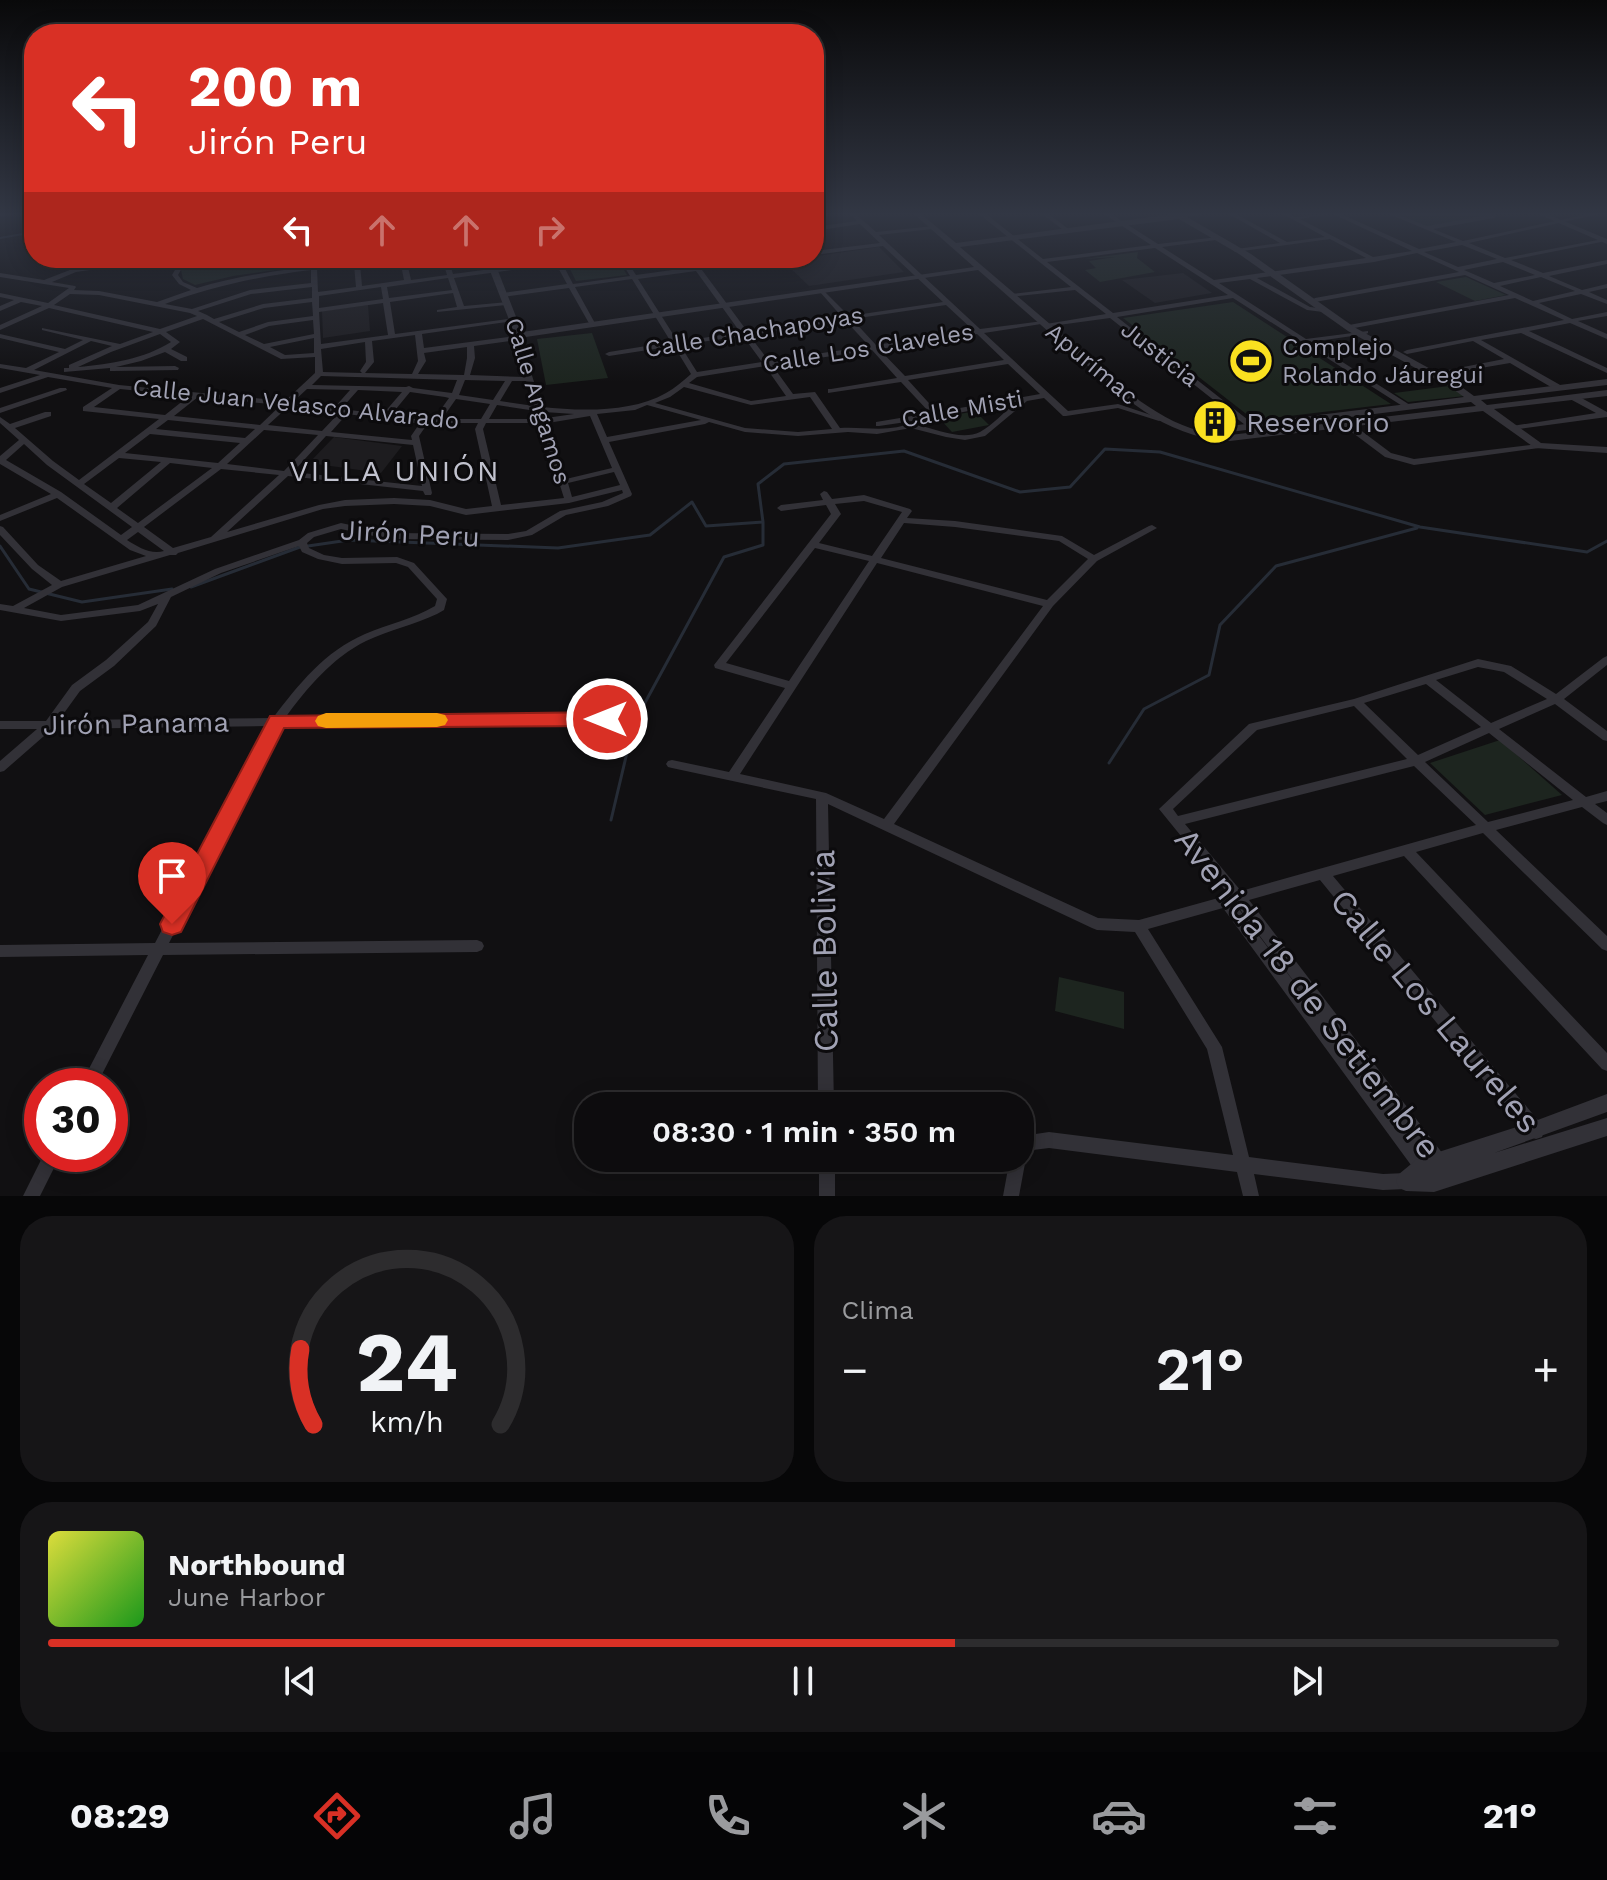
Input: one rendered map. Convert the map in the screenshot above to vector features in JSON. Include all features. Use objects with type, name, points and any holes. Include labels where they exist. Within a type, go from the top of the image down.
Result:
[{"type":"street","points":[[46,282],[76,270]]},
{"type":"street","points":[[178,270],[175,275],[181,283],[194,289]]},
{"type":"street","points":[[157,304],[194,289],[253,276],[307,270]]},
{"type":"street","points":[[121,540],[220,466],[307,387],[319,372],[314,270]]},
{"type":"street","points":[[359,288],[361,270]]},
{"type":"street","points":[[405,270],[408,282]]},
{"type":"street","points":[[449,270],[461,308]]},
{"type":"street","points":[[215,321],[316,293],[494,270]]},
{"type":"street","name":"Calle Angamos","points":[[494,270],[525,350],[524,363],[569,500]]},
{"type":"street","points":[[562,270],[593,325]]},
{"type":"street","points":[[307,387],[408,390],[539,409],[593,413],[648,403],[686,385],[695,375],[629,270]]},
{"type":"street","points":[[439,311],[571,286],[691,270]]},
{"type":"street","points":[[698,270],[791,397]]},
{"type":"street","points":[[911,270],[1066,414],[1137,403]]},
{"type":"street","points":[[421,351],[967,270]]},
{"type":"street","name":"Apurímac","points":[[981,270],[1137,403],[1159,419],[1194,432]]},
{"type":"street","name":"Justicia","points":[[1053,270],[1262,434]]},
{"type":"street","points":[[1194,270],[1407,407]]},
{"type":"street","points":[[1267,270],[1357,330],[1407,352],[1443,373],[1539,446]]},
{"type":"street","points":[[1213,282],[1309,270]]},
{"type":"street","points":[[1315,300],[1467,270]]},
{"type":"street","points":[[1531,270],[1607,302]]},
{"type":"street","points":[[1494,286],[1570,270]]},
{"type":"street","points":[[1462,271],[1607,337]]},
{"type":"street","points":[[1275,275],[1323,310],[1479,401]]},
{"type":"street","points":[[250,292],[253,276]]},
{"type":"street","points":[[0,328],[50,305],[73,287],[2,277]]},
{"type":"street","points":[[1250,278],[1309,309],[1323,310]]},
{"type":"street","points":[[384,285],[392,336]]},
{"type":"street","points":[[1532,303],[1607,286]]},
{"type":"street","points":[[1012,296],[1076,288]]},
{"type":"street","points":[[240,334],[268,324],[317,314],[456,291]]},
{"type":"street","points":[[822,291],[935,414]]},
{"type":"street","points":[[69,292],[99,293],[192,311],[287,357],[368,339],[513,319]]},
{"type":"street","points":[[192,311],[250,292],[316,293]]},
{"type":"street","points":[[435,294],[443,329]]},
{"type":"street","points":[[0,295],[162,332],[176,342],[94,368]]},
{"type":"street","points":[[235,296],[248,310]]},
{"type":"street","name":"Calle Los Claveles","points":[[695,375],[978,331],[1112,316],[1235,296]]},
{"type":"street","points":[[1305,341],[1516,296]]},
{"type":"street","points":[[0,309],[22,299]]},
{"type":"street","name":"Calle Chachapoyas","points":[[609,354],[947,303]]},
{"type":"street","points":[[1407,352],[1607,314]]},
{"type":"street","points":[[0,391],[67,370],[119,346],[205,316]]},
{"type":"street","points":[[44,329],[119,346]]},
{"type":"street","points":[[1523,331],[1607,371]]},
{"type":"street","points":[[385,417],[408,390],[422,361],[418,332]]},
{"type":"street","points":[[264,346],[318,335]]},
{"type":"street","points":[[0,336],[66,351]]},
{"type":"street","points":[[26,371],[89,339]]},
{"type":"street","points":[[364,371],[370,362],[368,339]]},
{"type":"street","points":[[1476,340],[1559,388]]},
{"type":"street","points":[[430,503],[415,436],[455,395],[471,358],[470,345]]},
{"type":"street","points":[[164,348],[184,359]]},
{"type":"street","points":[[1443,373],[1512,360]]},
{"type":"street","points":[[831,391],[1010,361]]},
{"type":"street","points":[[497,508],[480,436],[481,422],[524,363]]},
{"type":"street","name":"Calle Juan Velasco Alvarado","points":[[0,366],[119,387],[431,422],[543,421],[593,413]]},
{"type":"street","points":[[67,370],[175,368]]},
{"type":"street","points":[[319,372],[364,371],[529,379]]},
{"type":"street","points":[[319,372],[415,374]]},
{"type":"street","points":[[1194,432],[1222,438],[1346,424],[1607,382]]},
{"type":"street","points":[[686,385],[751,403],[812,394],[837,430]]},
{"type":"street","points":[[119,387],[86,409],[416,443]]},
{"type":"street","points":[[212,540],[287,473],[324,433],[356,388]]},
{"type":"street","points":[[0,411],[63,390]]},
{"type":"street","points":[[1194,432],[1407,407],[1607,393]]},
{"type":"street","points":[[79,484],[197,394]]},
{"type":"street","name":"Calle Misti","points":[[879,424],[1046,395]]},
{"type":"street","points":[[1573,397],[1605,415]]},
{"type":"street","points":[[648,403],[745,430],[798,434],[837,430],[877,432],[911,426],[958,438],[983,433],[1028,398]]},
{"type":"street","points":[[1118,406],[1159,419]]},
{"type":"street","points":[[13,610],[50,590],[345,503],[430,503],[466,512],[626,490],[593,413]]},
{"type":"street","points":[[7,430],[48,414]]},
{"type":"street","points":[[1512,428],[1605,415]]},
{"type":"street","points":[[911,426],[925,416]]},
{"type":"street","points":[[1336,416],[1388,455],[1414,462],[1539,446],[1607,450]]},
{"type":"street","points":[[0,419],[7,430],[173,553]]},
{"type":"street","points":[[605,440],[710,422]]},
{"type":"street","points":[[149,431],[247,441]]},
{"type":"street","points":[[24,440],[0,460],[58,494],[121,540],[157,557]]},
{"type":"street","points":[[118,455],[426,489]]},
{"type":"street","points":[[112,507],[169,460]]},
{"type":"street","points":[[563,482],[617,469]]},
{"type":"street","name":"Jirón Peru","points":[[97,1068],[277,721],[317,669],[366,637],[440,608],[442,599],[411,565],[397,560],[342,561],[321,557],[305,550],[302,542],[311,535],[341,526],[388,536],[508,537],[529,533],[563,513],[605,504],[626,490]]},
{"type":"street","points":[[0,518],[58,494]]},
{"type":"street","points":[[792,686],[719,665],[836,514],[826,498]]},
{"type":"street","points":[[732,777],[907,511],[864,498],[826,498],[781,508]]},
{"type":"street","points":[[901,520],[1062,539],[1094,559]]},
{"type":"street","points":[[886,826],[1049,604],[1094,559],[1152,528]]},
{"type":"street","points":[[0,529],[35,567],[50,590]]},
{"type":"street","points":[[0,607],[61,618],[140,608],[229,567],[302,542]]},
{"type":"street","points":[[812,544],[1049,604]]},
{"type":"street","points":[[0,768],[50,724],[76,688],[110,663],[152,624],[167,595]]},
{"type":"street","points":[[1176,821],[1416,761],[1556,699],[1607,661]]},
{"type":"street","points":[[1607,737],[1556,699],[1507,669],[1478,663],[1356,702],[1607,945]]},
{"type":"street","points":[[1427,679],[1607,820]]},
{"type":"street","name":"Avenida 18 de Setiembre","points":[[1356,702],[1253,727],[1165,809],[1437,1177]]},
{"type":"street","name":"Jirón Panama","points":[[0,725],[607,719]]},
{"type":"street","points":[[672,764],[822,796],[1097,924],[1139,926],[1607,796]]},
{"type":"street","name":"Calle Bolivia","points":[[822,796],[826,1092]]},
{"type":"street","points":[[1406,850],[1607,1064]]},
{"type":"street","name":"Calle Los Laureles","points":[[1323,874],[1550,1148]]},
{"type":"street","points":[[1139,926],[1214,1047],[1251,1196]]},
{"type":"street","points":[[0,951],[477,946]]},
{"type":"street","points":[[1034,1142],[1049,1140],[1383,1182],[1408,1188],[1535,1130],[1607,1103]]},
{"type":"street","points":[[1437,1177],[1550,1148],[1607,1127]]},
{"type":"street","points":[[31,1196],[44,1172]]},
{"type":"street","points":[[827,1172],[827,1196]]},
{"type":"street","points":[[1011,1196],[1016,1172]]},
{"type":"shaded area","points":[[181,270],[277,270],[195,285],[183,279]]},
{"type":"shaded area","points":[[570,270],[624,270],[627,275],[576,281]]},
{"type":"shaded area","points":[[792,270],[904,272],[809,286]]},
{"type":"shaded area","points":[[1085,270],[1152,270],[1155,272],[1100,282]]},
{"type":"shaded area","points":[[1183,273],[1212,293],[1155,303],[1122,280]]},
{"type":"shaded area","points":[[1466,277],[1506,295],[1475,301],[1436,282]]},
{"type":"shaded area","name":"Complejo Rolando Jáuregui","points":[[1233,302],[1391,404],[1254,420],[1123,318]]},
{"type":"shaded area","points":[[368,305],[370,331],[323,338],[322,311]]},
{"type":"shaded area","points":[[592,333],[608,378],[546,385],[537,339]]},
{"type":"shaded area","points":[[1449,386],[1465,396],[1408,402],[1394,393]]},
{"type":"shaded area","points":[[975,411],[989,425],[952,432],[939,418]]},
{"type":"shaded area","points":[[334,437],[402,446],[381,473],[309,463]]},
{"type":"shaded area","points":[[1500,740],[1562,795],[1485,815],[1430,763]]},
{"type":"shaded area","points":[[1059,977],[1124,992],[1124,1029],[1055,1011]]},
{"type":"waterway","points":[[308,546],[349,540],[558,548],[650,535],[692,502],[706,526],[763,522],[758,484],[784,464],[904,451],[1020,492],[1070,487],[1105,449],[1160,452],[1420,527],[1587,552],[1607,541]]},
{"type":"waterway","points":[[611,820],[634,723],[724,557],[763,545],[763,523]]},
{"type":"waterway","points":[[1109,763],[1144,709],[1209,675],[1220,625],[1276,566],[1417,528]]},
{"type":"waterway","points":[[0,546],[29,589],[82,602],[172,589]]},
{"type":"waterway","points":[[191,587],[300,547]]},
{"type":"slow traffic","points":[[326,721],[437,720]]},
{"type":"place","name":"Complejo Rolando Jáuregui","points":[[1251,361]]},
{"type":"place","name":"Reservorio","points":[[1215,422]]},
{"type":"district","name":"VILLA UNIÓN","points":[[395,471]]},
{"type":"route","points":[[172,924],[277,721],[607,719]]}]
